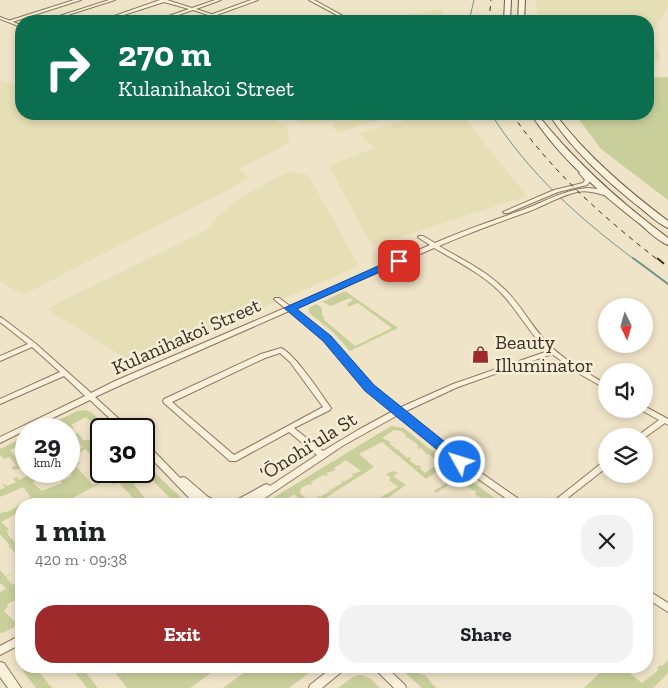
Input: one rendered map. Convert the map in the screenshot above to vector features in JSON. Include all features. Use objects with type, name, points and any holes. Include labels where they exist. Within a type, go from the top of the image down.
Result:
[{"type":"main road","points":[[507,15],[508,0]]},
{"type":"main road","points":[[521,15],[522,0]]},
{"type":"main road","points":[[539,120],[579,166],[613,198],[668,242]]},
{"type":"main road","points":[[557,120],[598,167],[668,225]]},
{"type":"street","points":[[21,15],[70,0]]},
{"type":"street","points":[[24,15],[79,0]]},
{"type":"street","points":[[65,15],[113,0]]},
{"type":"street","points":[[120,15],[164,0],[212,15],[256,0]]},
{"type":"street","points":[[176,15],[219,0]]},
{"type":"street","points":[[311,0],[339,15]]},
{"type":"street","points":[[0,23],[5,20]]},
{"type":"street","points":[[553,138],[564,155],[588,179],[579,188]]},
{"type":"street","points":[[579,188],[598,190],[613,198]]},
{"type":"street","name":"Kulanihakoi Street","points":[[0,440],[91,396],[289,308],[540,201],[563,195],[579,188]]},
{"type":"street","points":[[421,237],[484,275],[500,288],[552,352],[598,382]]},
{"type":"street","points":[[277,299],[327,338],[361,380],[460,462],[511,498]]},
{"type":"street","points":[[0,318],[33,344],[114,418]]},
{"type":"street","points":[[0,358],[33,344]]},
{"type":"street","points":[[281,350],[292,360],[327,408],[289,428],[233,459],[167,401],[263,356],[281,350]]},
{"type":"street","name":"‘Ōnohi‘ula St","points":[[259,498],[294,473],[398,411],[459,384],[552,352]]},
{"type":"street","points":[[0,402],[64,373]]},
{"type":"street","points":[[653,413],[666,421],[653,429]]},
{"type":"street","points":[[289,428],[323,456]]},
{"type":"street","points":[[155,456],[194,498]]},
{"type":"street","points":[[165,466],[204,498]]},
{"type":"street","points":[[562,498],[598,470]]},
{"type":"street","points":[[247,498],[294,473]]},
{"type":"street","points":[[653,598],[668,608]]},
{"type":"street","points":[[0,651],[15,642]]},
{"type":"street","points":[[0,666],[15,688]]},
{"type":"street","points":[[314,688],[333,673]]},
{"type":"street","points":[[385,673],[401,688]]},
{"type":"shaded area","points":[[536,0],[668,0],[668,7],[654,29],[654,15],[537,15]]},
{"type":"shaded area","points":[[440,9],[444,15],[408,15]]},
{"type":"shaded area","points":[[654,42],[661,59],[654,62]]},
{"type":"shaded area","points":[[0,80],[15,84],[15,120],[274,120],[286,125],[290,142],[239,169],[250,178],[23,295],[0,281]]},
{"type":"shaded area","points":[[293,120],[378,120],[336,133],[333,122],[302,124]]},
{"type":"shaded area","points":[[408,120],[466,120],[527,196],[372,246],[329,166],[374,148],[359,133]]},
{"type":"shaded area","points":[[290,171],[308,175],[359,266],[133,363],[47,309],[208,229],[218,216],[241,197]]},
{"type":"green space","points":[[668,77],[668,200],[601,149],[579,120],[654,120],[654,78]]},
{"type":"green space","points":[[345,291],[398,328],[350,351],[333,332],[309,313],[309,308],[316,304],[322,308],[322,315],[325,318],[323,319],[355,346],[392,328],[358,303],[348,307],[347,304],[353,300],[350,298],[331,306],[322,302]]},
{"type":"green space","points":[[85,410],[91,412],[97,418],[90,418],[90,421],[86,417],[80,420],[80,418],[63,418],[77,411]]},
{"type":"green space","points":[[391,426],[404,428],[448,464],[426,479],[382,442],[359,454],[374,467],[325,498],[317,497],[342,483],[342,480],[344,482],[353,476],[352,474],[361,471],[346,460],[334,468],[336,470],[326,473],[328,475],[323,475],[311,482],[311,485],[309,484],[301,488],[300,494],[306,498],[299,498],[294,494],[288,498],[273,498]],"holes":[[[394,430],[401,431],[407,436],[405,438],[409,438],[419,446],[418,449],[421,448],[426,453],[424,454],[429,454],[439,463],[425,473],[419,465],[417,466],[409,460],[411,459],[409,457],[407,458],[399,449],[397,450],[389,443],[391,442],[382,438]]]},
{"type":"green space","points":[[80,436],[83,440],[90,439],[90,454],[85,449],[80,451],[83,447],[80,444]]},
{"type":"green space","points":[[15,442],[15,448],[10,450],[15,456],[15,464],[9,457],[4,459],[0,455],[0,449]]},
{"type":"green space","points":[[456,470],[495,498],[481,498],[458,479],[436,493],[434,491],[448,482],[443,478]]},
{"type":"green space","points":[[80,471],[83,474],[88,471],[84,475],[93,485],[99,483],[73,498],[30,498],[31,497],[23,487],[0,497],[0,490],[5,487],[2,484],[7,486],[15,482],[33,483],[42,491],[62,483],[80,483]]},
{"type":"green space","points":[[393,471],[398,473],[393,476],[406,485],[388,498],[380,498],[398,487],[389,480],[391,478],[386,474]]},
{"type":"green space","points":[[155,473],[182,498],[170,498],[155,483]]},
{"type":"green space","points":[[119,483],[134,483],[145,498],[133,498]]},
{"type":"green space","points":[[15,508],[15,515],[1,522],[9,529],[7,530],[8,535],[15,542],[15,553],[10,547],[4,549],[10,546],[0,534],[0,513]]},
{"type":"green space","points":[[0,570],[5,576],[12,574],[6,577],[12,585],[15,584],[15,601],[7,604],[8,606],[4,611],[15,620],[15,627],[2,633],[0,633],[0,592],[6,589],[0,584]]},
{"type":"green space","points":[[668,660],[668,673],[653,688],[584,688],[600,673],[630,673],[642,683],[658,670],[657,668],[660,665],[662,666]]},
{"type":"green space","points":[[24,673],[40,673],[52,688],[36,688]]},
{"type":"green space","points":[[75,673],[86,673],[98,688],[87,688]]},
{"type":"green space","points":[[115,673],[211,673],[190,688],[127,688]]},
{"type":"green space","points":[[243,673],[309,673],[289,688],[223,688]]},
{"type":"green space","points":[[406,673],[424,674],[436,688],[422,688]]},
{"type":"green space","points":[[361,675],[371,679],[380,688],[338,688],[353,677]]},
{"type":"waterway","points":[[470,15],[474,0]]},
{"type":"waterway","points":[[495,120],[522,156],[556,194],[594,228],[635,260]]},
{"type":"waterway","points":[[633,258],[668,284]]},
{"type":"railway","points":[[490,15],[491,0]]},
{"type":"railway","points":[[517,120],[544,155],[579,193],[658,260]]},
{"type":"railway","points":[[657,258],[668,267]]},
{"type":"place","name":"Beauty Illuminator","points":[[481,354]]},
{"type":"route","points":[[399,261],[289,308],[327,338],[370,388],[460,462]]}]
